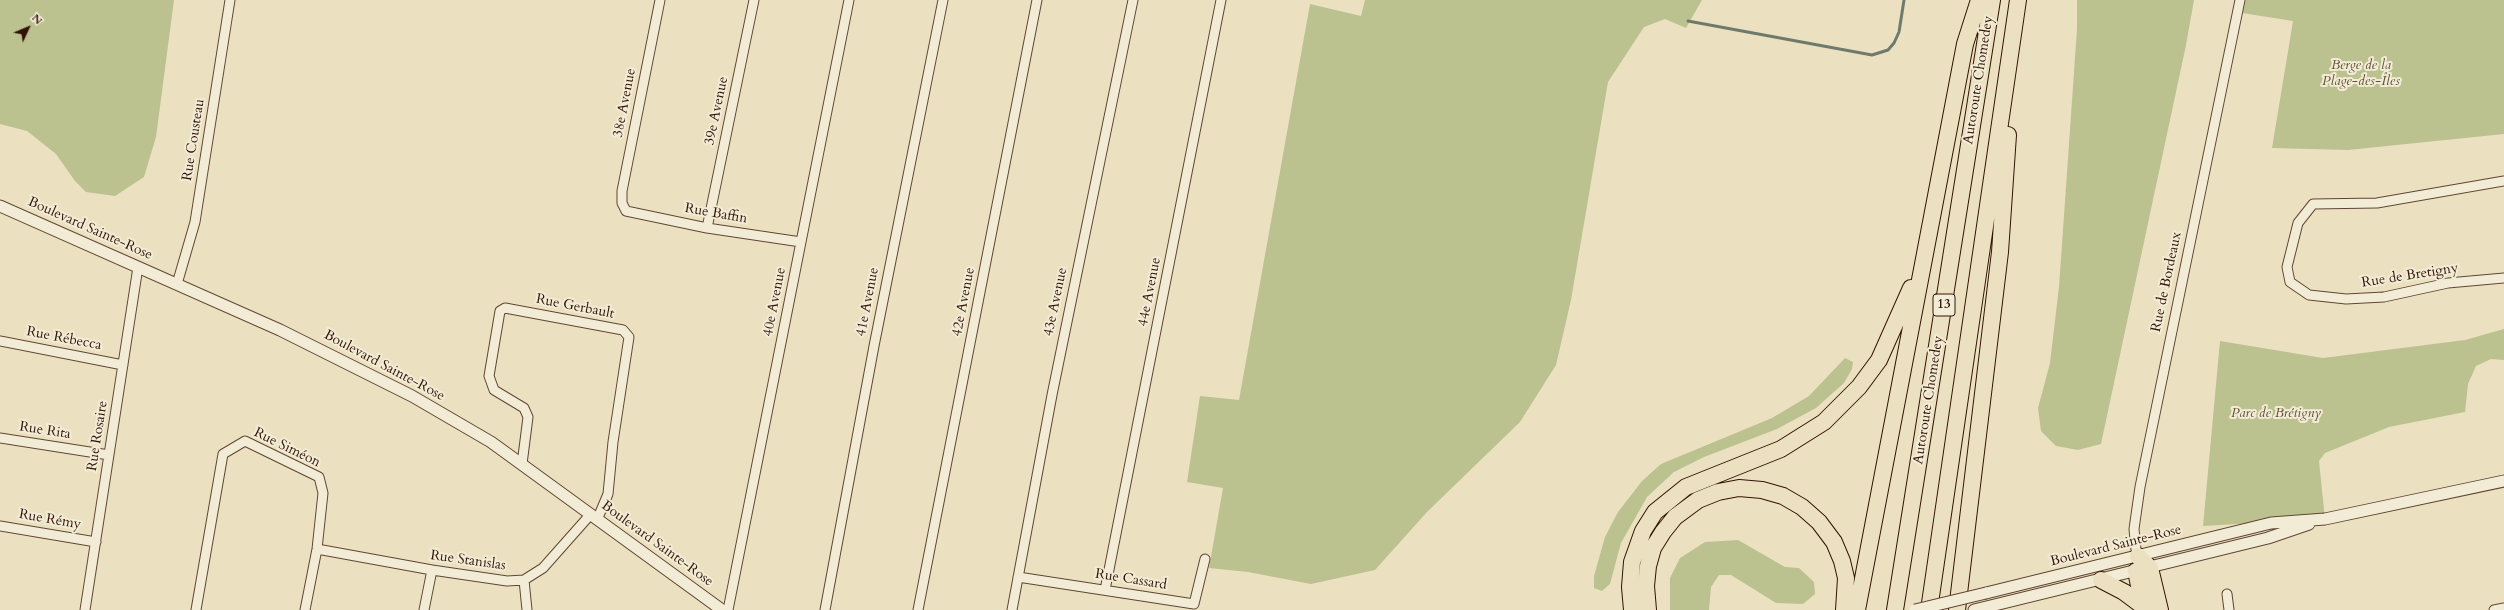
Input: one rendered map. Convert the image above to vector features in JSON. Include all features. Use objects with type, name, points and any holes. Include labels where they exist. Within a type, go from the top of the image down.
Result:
[{"type":"highway","points":[[1857,610],[1964,44],[1979,0]]},
{"type":"highway","name":"Autoroute Chomedey","points":[[1895,610],[1992,0]]},
{"type":"highway","name":"Autoroute Chomedey","points":[[1929,610],[2018,0]]},
{"type":"highway","points":[[1957,610],[2000,252],[2015,16]]},
{"type":"highway","points":[[1632,610],[1630,587],[1632,562],[1643,531],[1655,512],[1686,487],[1781,449],[1804,436],[1834,413],[1859,387],[1879,360],[1924,259]]},
{"type":"highway","points":[[1648,610],[1646,586],[1648,566],[1653,548],[1662,532],[1675,517],[1698,500],[1718,492],[1739,488],[1762,490],[1783,496],[1802,507],[1819,522],[1834,542],[1842,561],[1846,578],[1844,610]]},
{"type":"highway","points":[[1964,549],[1976,609]]},
{"type":"highway","points":[[2141,565],[2144,608]]},
{"type":"highway","points":[[2141,565],[2160,610]]},
{"type":"highway","points":[[2100,580],[2124,592],[2144,608]]},
{"type":"street","name":"Rue Cousteau","points":[[177,284],[195,222],[230,0]]},
{"type":"street","name":"38e Avenue","points":[[626,211],[622,203],[622,191],[660,0]]},
{"type":"street","name":"39e Avenue","points":[[708,228],[754,0]]},
{"type":"street","name":"40e Avenue","points":[[728,610],[849,0]]},
{"type":"street","name":"41e Avenue","points":[[825,610],[874,346],[943,0]]},
{"type":"street","name":"42e Avenue","points":[[918,610],[1038,0]]},
{"type":"street","name":"43e Avenue","points":[[1012,610],[1052,395],[1133,0]]},
{"type":"street","name":"44e Avenue","points":[[1105,590],[1222,0]]},
{"type":"street","name":"Rue de Bordeaux","points":[[2141,565],[2134,529],[2140,486],[2240,0]]},
{"type":"street","name":"Rue de Bretigny","points":[[2504,181],[2377,202],[2314,204],[2298,223],[2286,267],[2290,282],[2309,296],[2346,299],[2384,297],[2448,283],[2504,278]]},
{"type":"street","name":"Boulevard Sainte-Rose","points":[[0,206],[177,284],[344,361],[407,393],[490,442],[522,464],[722,610]]},
{"type":"street","name":"Rue Baffin","points":[[626,211],[708,228],[801,242]]},
{"type":"street","name":"Rue Rosaire","points":[[85,610],[138,267]]},
{"type":"street","name":"Rue Gerbault","points":[[522,464],[528,417],[524,408],[494,390],[489,376],[500,311],[505,308],[623,330],[629,338],[613,442],[608,494],[594,517]]},
{"type":"street","name":"Rue Rébecca","points":[[0,341],[123,365]]},
{"type":"street","name":"Rue Rita","points":[[0,438],[109,455]]},
{"type":"street","name":"Rue Siméon","points":[[196,610],[223,454],[245,441],[319,477],[323,494],[316,549],[305,610]]},
{"type":"street","name":"Boulevard Sainte-Rose","points":[[1915,610],[1986,593],[2141,565],[2268,538],[2325,519],[2504,481]]},
{"type":"street","name":"Rue Stanislas","points":[[316,549],[432,570],[507,581],[524,580],[544,568],[594,517]]},
{"type":"street","name":"Boulevard Sainte-Rose","points":[[1976,609],[2100,580],[2141,565],[2271,523],[2325,519]]},
{"type":"street","name":"Rue Rémy","points":[[0,526],[96,542]]},
{"type":"street","name":"Rue Cassard","points":[[1018,577],[1194,604],[1205,559]]},
{"type":"street","points":[[424,610],[432,570]]},
{"type":"street","points":[[524,580],[527,610]]},
{"type":"street","points":[[2227,594],[2229,610]]},
{"type":"street","points":[[2494,610],[2504,608]]},
{"type":"green space","points":[[0,0],[174,0],[156,137],[144,177],[115,196],[86,192],[75,181],[56,154],[27,131],[0,124]]},
{"type":"green space","points":[[1365,0],[1702,0],[1686,28],[1665,19],[1644,27],[1608,82],[1571,300],[1556,365],[1520,422],[1427,512],[1375,570],[1311,584],[1248,572],[1209,568],[1223,488],[1187,482],[1200,396],[1239,400],[1310,4],[1361,16]]},
{"type":"green space","points":[[2077,0],[2194,0],[2186,45],[2101,444],[2078,450],[2056,446],[2041,431],[2038,408],[2050,363],[2059,287],[2077,29]]},
{"type":"green space","name":"Berge de la Plage-des-Îles","points":[[2239,0],[2504,0],[2504,134],[2348,150],[2272,148],[2293,21],[2236,12]]},
{"type":"green space","name":"Parc de Brétigny","points":[[2504,329],[2504,360],[2491,359],[2476,366],[2468,384],[2465,412],[2389,427],[2325,453],[2319,461],[2325,519],[2203,526],[2220,341],[2323,358],[2465,340]]},
{"type":"green space","points":[[1845,358],[1853,362],[1852,369],[1844,383],[1816,408],[1777,429],[1704,457],[1674,472],[1647,497],[1621,543],[1610,584],[1602,591],[1594,588],[1594,576],[1605,537],[1618,512],[1642,481],[1661,464],[1772,418],[1809,396]]},
{"type":"green space","points":[[1738,540],[1785,567],[1799,568],[1814,582],[1815,594],[1803,604],[1776,603],[1731,575],[1719,575],[1711,587],[1709,610],[1670,610],[1670,578],[1680,558],[1705,542]]},
{"type":"waterway","points":[[1688,21],[1872,55],[1888,50],[1894,43],[1899,32],[1904,0]]}]
